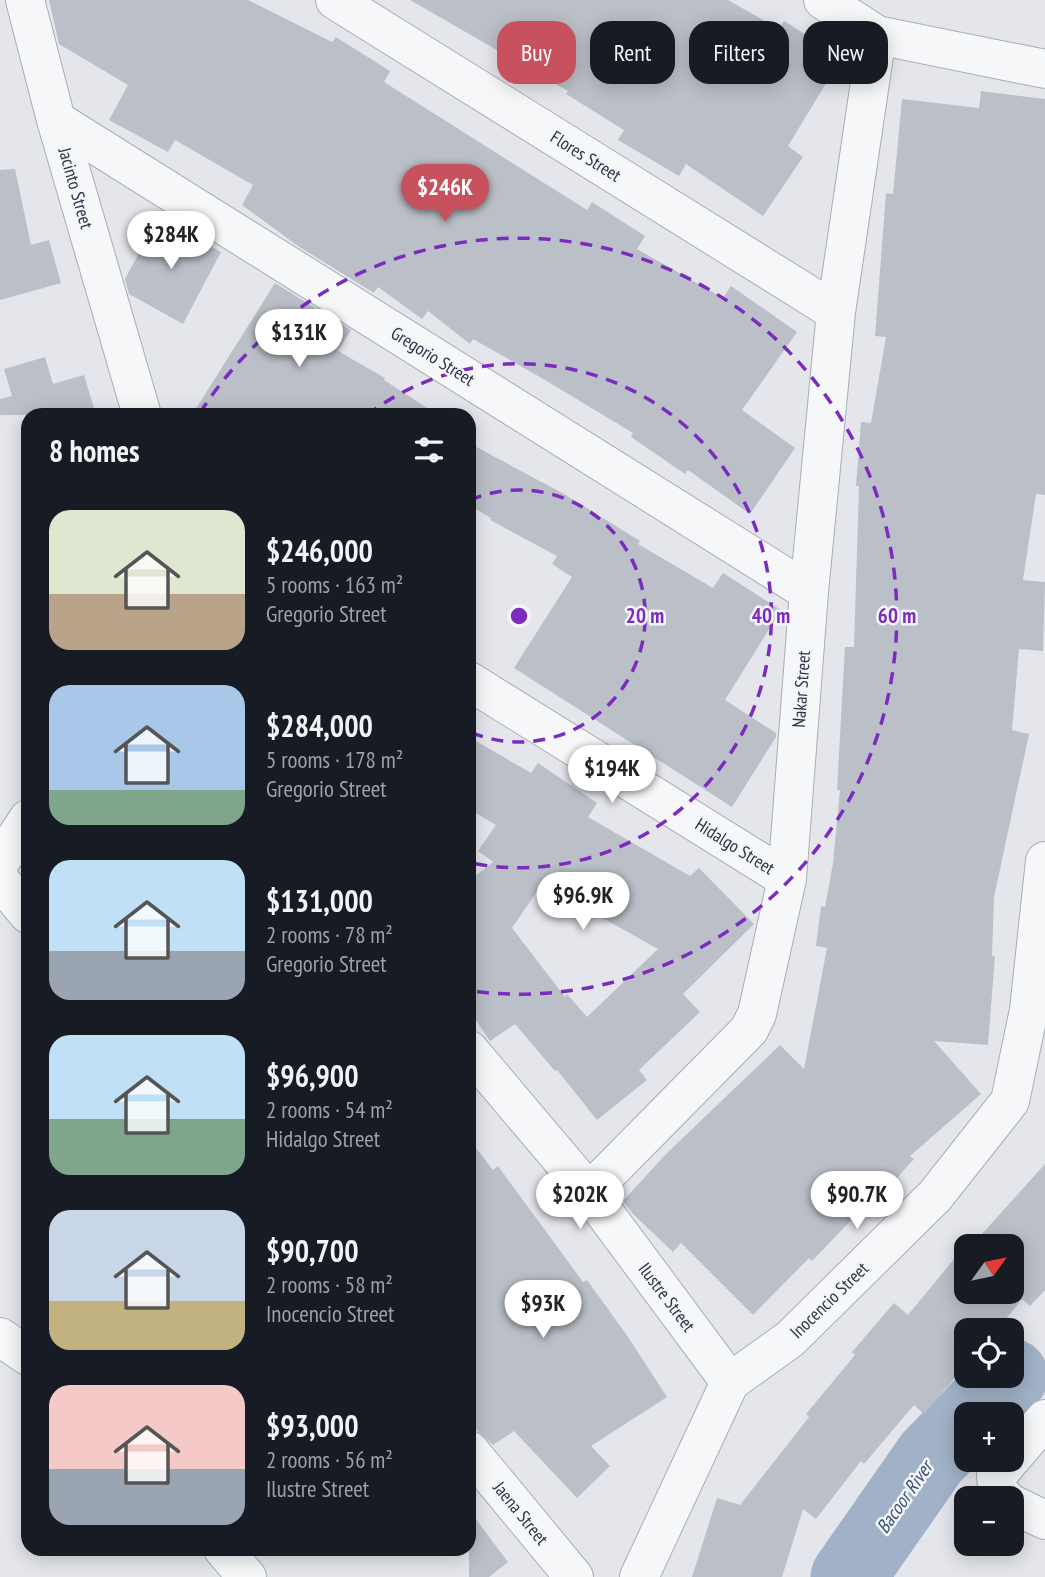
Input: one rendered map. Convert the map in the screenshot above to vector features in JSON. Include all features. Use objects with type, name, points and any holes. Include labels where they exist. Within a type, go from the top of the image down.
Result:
[{"type":"street","name":"Jacinto Street","points":[[25,0],[56,120],[140,408]]},
{"type":"street","name":"Flores Street","points":[[335,0],[836,312]]},
{"type":"street","points":[[823,0],[855,21]]},
{"type":"street","points":[[888,37],[1045,69]]},
{"type":"street","name":"Nakar Street","points":[[589,1192],[749,1030],[757,1014],[787,879],[809,592],[836,312],[870,84]]},
{"type":"street","name":"Gregorio Street","points":[[56,120],[809,592]]},
{"type":"street","name":"Hidalgo Street","points":[[476,685],[787,879]]},
{"type":"street","points":[[0,862],[21,830]]},
{"type":"street","name":"Inocencio Street","points":[[639,1577],[730,1382],[790,1339],[935,1196],[1010,1101],[1029,1010],[1045,861]]},
{"type":"street","points":[[0,880],[21,906]]},
{"type":"street","name":"Ilustre Street","points":[[476,1058],[589,1192],[730,1382]]},
{"type":"street","points":[[0,1337],[21,1351]]},
{"type":"street","points":[[1024,1444],[1045,1419]]},
{"type":"street","name":"Jaena Street","points":[[476,1458],[574,1577]]},
{"type":"street","points":[[1024,1510],[1045,1520]]},
{"type":"street","points":[[229,1556],[247,1577]]},
{"type":"building","points":[[49,0],[248,0],[332,42],[336,37],[390,71],[384,82],[587,210],[592,202],[645,236],[637,249],[723,298],[731,286],[797,332],[742,410],[795,448],[750,514],[688,470],[685,474],[631,437],[633,433],[473,339],[470,344],[428,311],[422,319],[378,287],[374,293],[298,246],[242,205],[253,185],[175,140],[168,152],[109,120],[128,85],[59,44]]},
{"type":"building","points":[[410,0],[728,0],[765,21],[689,21],[689,84],[789,84],[789,24],[803,33],[803,84],[826,84],[788,146],[803,157],[763,216],[686,164],[679,176],[618,140],[624,130],[566,94],[568,91],[556,84],[576,84],[576,21],[497,21],[497,50]]},
{"type":"building","points":[[981,91],[1045,99],[1045,495],[1036,494],[1023,580],[1045,582],[1043,651],[1019,649],[1012,730],[1029,734],[994,897],[992,956],[995,956],[988,1045],[934,1041],[981,1094],[910,1156],[914,1159],[866,1212],[863,1208],[812,1261],[809,1258],[753,1315],[681,1243],[673,1252],[623,1201],[666,1154],[780,1045],[804,1069],[827,948],[816,946],[821,906],[825,907],[833,863],[840,790],[837,790],[845,647],[854,647],[859,486],[856,486],[861,422],[871,423],[886,337],[875,336],[886,193],[893,194],[902,99],[979,108]]},
{"type":"building","points":[[15,169],[31,245],[49,240],[61,283],[0,300],[0,170]]},
{"type":"building","points":[[158,218],[221,252],[183,324],[129,294],[125,279]]},
{"type":"building","points":[[275,283],[351,330],[338,351],[385,378],[384,380],[427,408],[196,408]]},
{"type":"building","points":[[45,357],[53,384],[84,375],[94,408],[21,408],[21,415],[0,415],[0,399],[12,396],[4,369]]},
{"type":"building","points":[[476,447],[564,494],[640,541],[638,544],[713,588],[723,573],[781,610],[725,700],[776,733],[732,807],[514,668],[572,577],[552,564],[557,556],[490,520],[491,518],[476,509]]},
{"type":"building","points":[[476,741],[531,773],[538,763],[597,803],[588,817],[690,876],[699,868],[754,924],[683,994],[700,1012],[639,1070],[647,1080],[597,1120],[515,1024],[490,1041],[476,1020],[476,875],[493,862],[478,851],[496,825],[476,813]],"holes":[[[542,884],[658,949],[587,1017],[567,994],[565,997],[512,928]]]},
{"type":"building","points":[[476,1148],[493,1170],[498,1166],[583,1282],[587,1280],[667,1397],[591,1446],[610,1466],[577,1498],[514,1431],[493,1445],[477,1430]]},
{"type":"building","points":[[1045,1164],[1045,1290],[1030,1306],[1024,1301],[1024,1234],[982,1234]]},
{"type":"building","points":[[954,1259],[954,1304],[1018,1304],[1007,1318],[954,1318],[954,1379],[924,1414],[914,1405],[864,1464],[861,1461],[816,1519],[803,1509],[782,1577],[692,1577],[717,1498],[740,1505],[809,1417],[806,1414],[855,1355],[852,1352],[894,1303],[908,1315]]},
{"type":"building","points":[[476,1519],[508,1562],[489,1577],[469,1577],[469,1556],[476,1556]]},
{"type":"waterway","name":"Bacoor River","points":[[986,1402],[999,1388]]},
{"type":"waterway","name":"Bacoor River","points":[[848,1577],[931,1458],[954,1434]]}]
